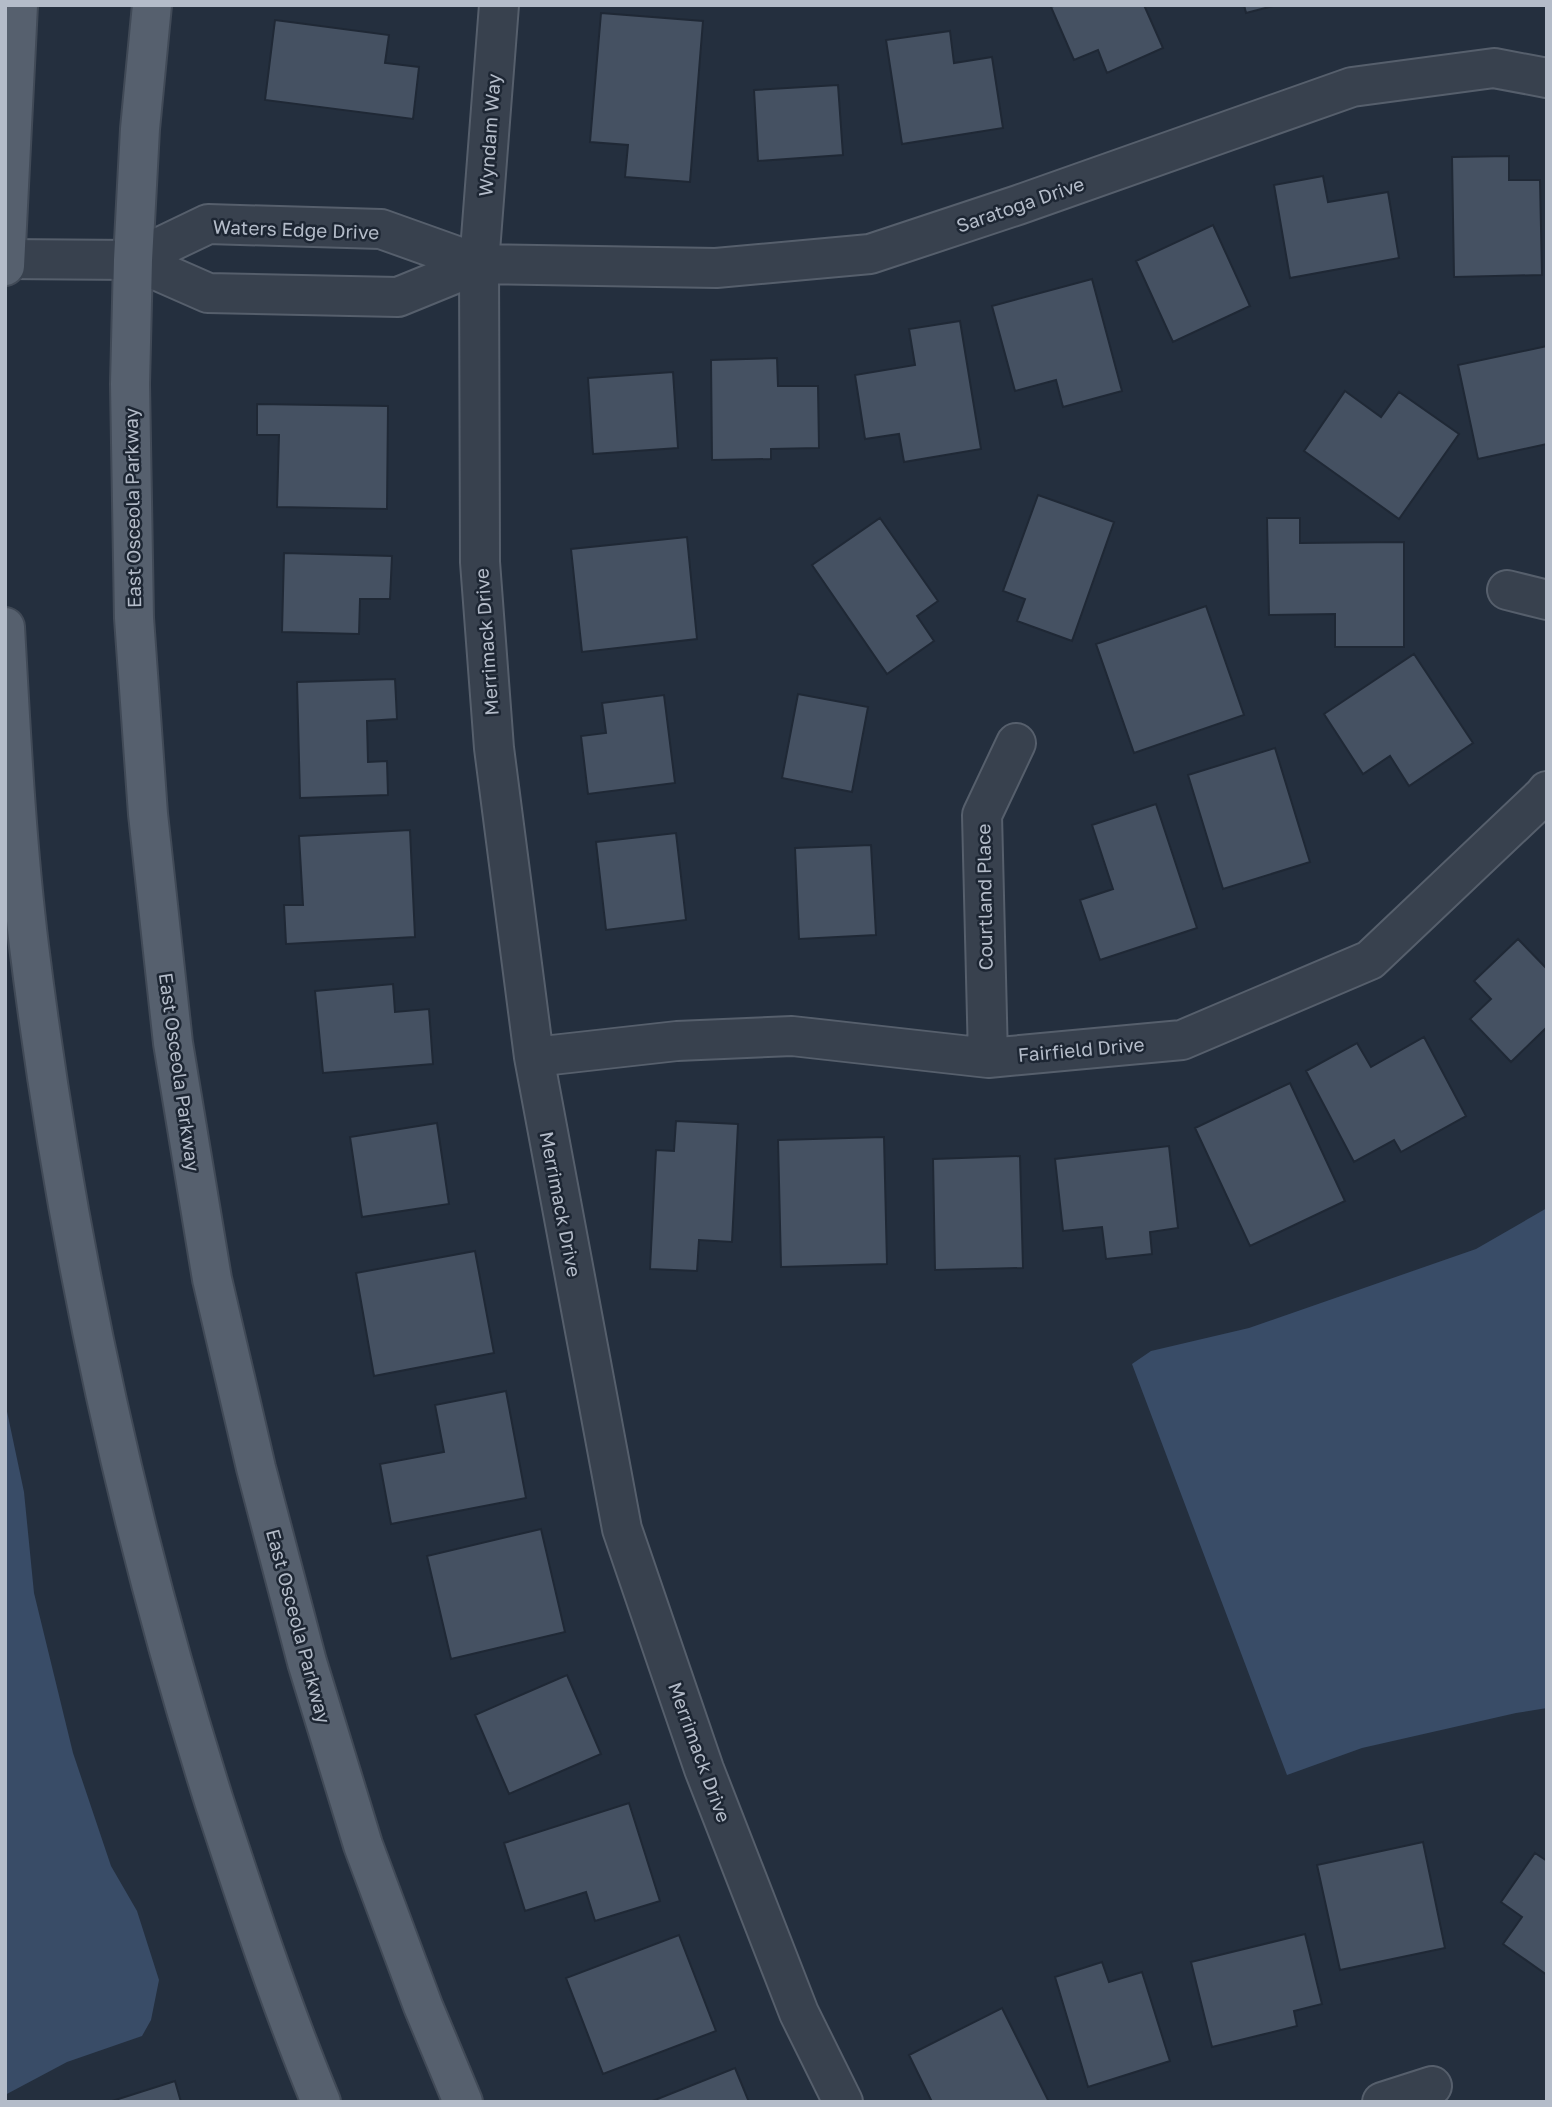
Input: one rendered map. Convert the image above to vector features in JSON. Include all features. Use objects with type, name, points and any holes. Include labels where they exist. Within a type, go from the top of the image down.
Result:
[{"type":"main road","points":[[5,266],[18,5]]},
{"type":"main road","name":"East Osceola Parkway","points":[[152,5],[140,129],[133,260],[130,384],[134,618],[147,801],[173,1043],[212,1279],[256,1468],[318,1701],[363,1845],[423,2006],[463,2102]]},
{"type":"main road","points":[[5,627],[12,756],[29,943],[56,1141],[100,1369],[141,1546],[187,1715],[250,1912],[321,2102]]},
{"type":"street","name":"Wyndam Way","points":[[479,264],[499,5]]},
{"type":"street","name":"Saratoga Drive","points":[[479,264],[716,268],[870,254],[1018,205],[1352,87],[1494,68],[1547,78]]},
{"type":"street","name":"Waters Edge Drive","points":[[133,260],[208,224],[381,229],[479,264]]},
{"type":"street","name":"Waters Edge Drive","points":[[5,259],[133,260],[208,293],[398,297],[479,264]]},
{"type":"street","name":"Merrimack Drive","points":[[479,264],[481,575],[494,748],[534,1057],[622,1529],[709,1782],[799,2013],[843,2102]]},
{"type":"street","points":[[1507,590],[1547,600]]},
{"type":"street","name":"Courtland Place","points":[[988,1058],[982,815],[1016,743]]},
{"type":"street","name":"Fairfield Drive","points":[[534,1057],[677,1041],[792,1036],[988,1058],[1182,1040],[1370,960],[1547,791]]},
{"type":"street","points":[[1382,2102],[1432,2086]]},
{"type":"water","points":[[1547,1208],[1547,1708],[1362,1748],[1287,1775],[1132,1364],[1151,1351],[1249,1328],[1476,1249]]},
{"type":"water","points":[[5,1402],[24,1492],[34,1593],[73,1753],[111,1866],[137,1911],[159,1980],[151,2020],[142,2036],[67,2062],[5,2095]]},
{"type":"building","points":[[1144,5],[1163,48],[1107,73],[1098,50],[1074,60],[1051,7]]},
{"type":"building","points":[[1244,5],[1277,5],[1246,13]]},
{"type":"building","points":[[601,13],[703,21],[690,182],[625,177],[628,145],[590,142]]},
{"type":"building","points":[[275,20],[389,35],[385,63],[419,67],[413,119],[265,100]]},
{"type":"building","points":[[950,31],[954,63],[992,57],[1003,128],[902,144],[886,40]]},
{"type":"building","points":[[838,85],[843,155],[758,161],[754,90]]},
{"type":"building","points":[[1509,156],[1509,180],[1540,180],[1542,275],[1454,277],[1452,157]]},
{"type":"building","points":[[1323,176],[1328,202],[1388,192],[1399,258],[1290,278],[1274,185]]},
{"type":"building","points":[[1213,225],[1250,306],[1173,342],[1136,261]]},
{"type":"building","points":[[1092,279],[1122,391],[1063,407],[1056,380],[1015,391],[992,306]]},
{"type":"building","points":[[960,321],[981,449],[904,462],[899,434],[865,439],[855,375],[915,365],[909,329]]},
{"type":"building","points":[[1547,346],[1547,444],[1478,459],[1458,365]]},
{"type":"building","points":[[777,358],[778,386],[818,386],[819,448],[771,449],[771,459],[712,460],[711,360]]},
{"type":"building","points":[[673,372],[678,448],[593,454],[588,378]]},
{"type":"building","points":[[1345,391],[1381,417],[1399,392],[1459,434],[1399,519],[1304,451]]},
{"type":"building","points":[[257,404],[388,406],[387,509],[277,507],[279,435],[257,435]]},
{"type":"building","points":[[1038,495],[1114,522],[1072,641],[1017,621],[1025,599],[1003,591]]},
{"type":"building","points":[[880,518],[938,601],[917,616],[934,641],[887,674],[812,565]]},
{"type":"building","points":[[1267,518],[1300,518],[1300,543],[1404,542],[1404,647],[1335,647],[1335,614],[1269,615]]},
{"type":"building","points":[[687,537],[697,639],[582,652],[571,549]]},
{"type":"building","points":[[284,553],[392,556],[390,599],[360,599],[359,634],[282,632]]},
{"type":"building","points":[[1206,606],[1244,715],[1134,753],[1096,644]]},
{"type":"building","points":[[1414,654],[1473,743],[1409,786],[1390,756],[1363,774],[1324,714]]},
{"type":"building","points":[[395,679],[397,719],[367,721],[368,762],[387,761],[388,795],[300,798],[297,682]]},
{"type":"building","points":[[798,694],[868,707],[852,792],[782,778]]},
{"type":"building","points":[[664,695],[675,783],[588,794],[581,736],[606,733],[602,703]]},
{"type":"building","points":[[1275,748],[1310,862],[1223,889],[1188,775]]},
{"type":"building","points":[[1156,804],[1197,928],[1100,960],[1080,900],[1113,889],[1092,825]]},
{"type":"building","points":[[410,830],[415,937],[286,944],[284,905],[303,905],[299,836]]},
{"type":"building","points":[[676,833],[686,920],[606,930],[596,842]]},
{"type":"building","points":[[871,845],[876,935],[799,939],[795,848]]},
{"type":"building","points":[[1518,939],[1547,969],[1547,1027],[1511,1062],[1470,1019],[1491,999],[1474,981]]},
{"type":"building","points":[[393,984],[395,1012],[429,1009],[433,1064],[323,1073],[315,991]]},
{"type":"building","points":[[1424,1037],[1466,1116],[1401,1152],[1394,1140],[1354,1162],[1306,1071],[1357,1043],[1371,1067]]},
{"type":"building","points":[[1290,1083],[1345,1201],[1250,1246],[1195,1128]]},
{"type":"building","points":[[676,1121],[738,1124],[732,1242],[699,1240],[697,1271],[650,1269],[656,1150],[674,1151]]},
{"type":"building","points":[[437,1123],[449,1204],[362,1217],[350,1137]]},
{"type":"building","points":[[884,1137],[887,1264],[781,1267],[778,1140]]},
{"type":"building","points":[[1169,1146],[1178,1228],[1150,1232],[1152,1254],[1106,1259],[1102,1227],[1063,1231],[1055,1159]]},
{"type":"building","points":[[1020,1156],[1023,1268],[935,1270],[933,1159]]},
{"type":"building","points":[[475,1251],[494,1353],[374,1376],[356,1273]]},
{"type":"building","points":[[506,1391],[526,1498],[391,1524],[380,1464],[444,1452],[435,1405]]},
{"type":"building","points":[[541,1529],[565,1632],[451,1659],[427,1556]]},
{"type":"building","points":[[567,1675],[601,1754],[509,1794],[475,1715]]},
{"type":"building","points":[[629,1803],[660,1901],[595,1921],[586,1892],[525,1911],[504,1843]]},
{"type":"building","points":[[1423,1842],[1445,1948],[1340,1970],[1317,1865]]},
{"type":"building","points":[[1535,1853],[1547,1861],[1547,1975],[1503,1944],[1522,1917],[1501,1902]]},
{"type":"building","points":[[1305,1934],[1322,2004],[1294,2011],[1297,2026],[1212,2047],[1191,1962]]},
{"type":"building","points":[[679,1935],[716,2031],[603,2074],[566,1978]]},
{"type":"building","points":[[1102,1962],[1109,1982],[1142,1972],[1170,2061],[1088,2087],[1055,1977]]},
{"type":"building","points":[[1002,2008],[1049,2102],[932,2102],[909,2055]]},
{"type":"building","points":[[735,2068],[749,2102],[650,2102]]},
{"type":"building","points":[[175,2081],[181,2102],[109,2102]]}]
